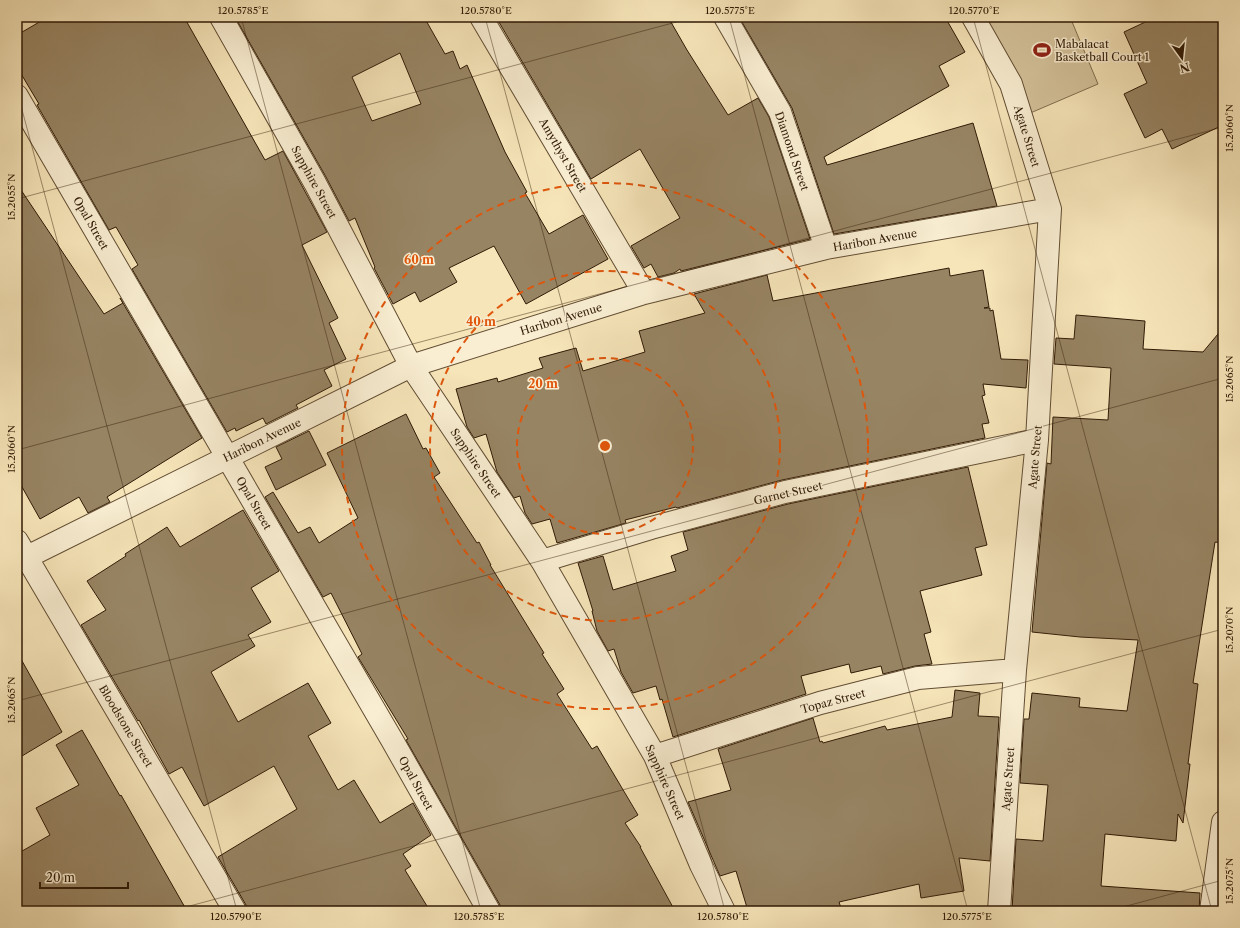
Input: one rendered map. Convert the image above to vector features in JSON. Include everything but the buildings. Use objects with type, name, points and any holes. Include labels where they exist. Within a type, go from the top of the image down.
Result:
[{"type":"street","name":"Sapphire Street","points":[[221,17],[315,183],[411,366],[542,561],[655,756],[701,865],[724,911]]},
{"type":"street","name":"Amythyst Street","points":[[481,17],[644,293]]},
{"type":"street","name":"Diamond Street","points":[[725,17],[780,112],[826,248]]},
{"type":"street","name":"Agate Street","points":[[973,17],[1011,84],[1050,209],[1037,440],[1016,670],[999,911]]},
{"type":"street","name":"Opal Street","points":[[17,96],[392,740],[489,911]]},
{"type":"street","name":"Haribon Avenue","points":[[20,554],[227,457],[411,366],[644,293],[826,248],[1050,209]]},
{"type":"street","name":"Garnet Street","points":[[542,561],[651,528],[785,492],[1037,440]]},
{"type":"street","name":"Bloodstone Street","points":[[20,554],[236,911]]},
{"type":"street","name":"Topaz Street","points":[[655,756],[820,703],[918,678],[1016,670]]},
{"type":"street","points":[[1211,911],[1223,822]]},
{"type":"shaded area","name":"Mabalacat Basketball Court 1","points":[[985,17],[1070,17],[1098,84],[1028,114]]},
{"type":"place","name":"Mabalacat Basketball Court 1","points":[[1042,50]]}]
